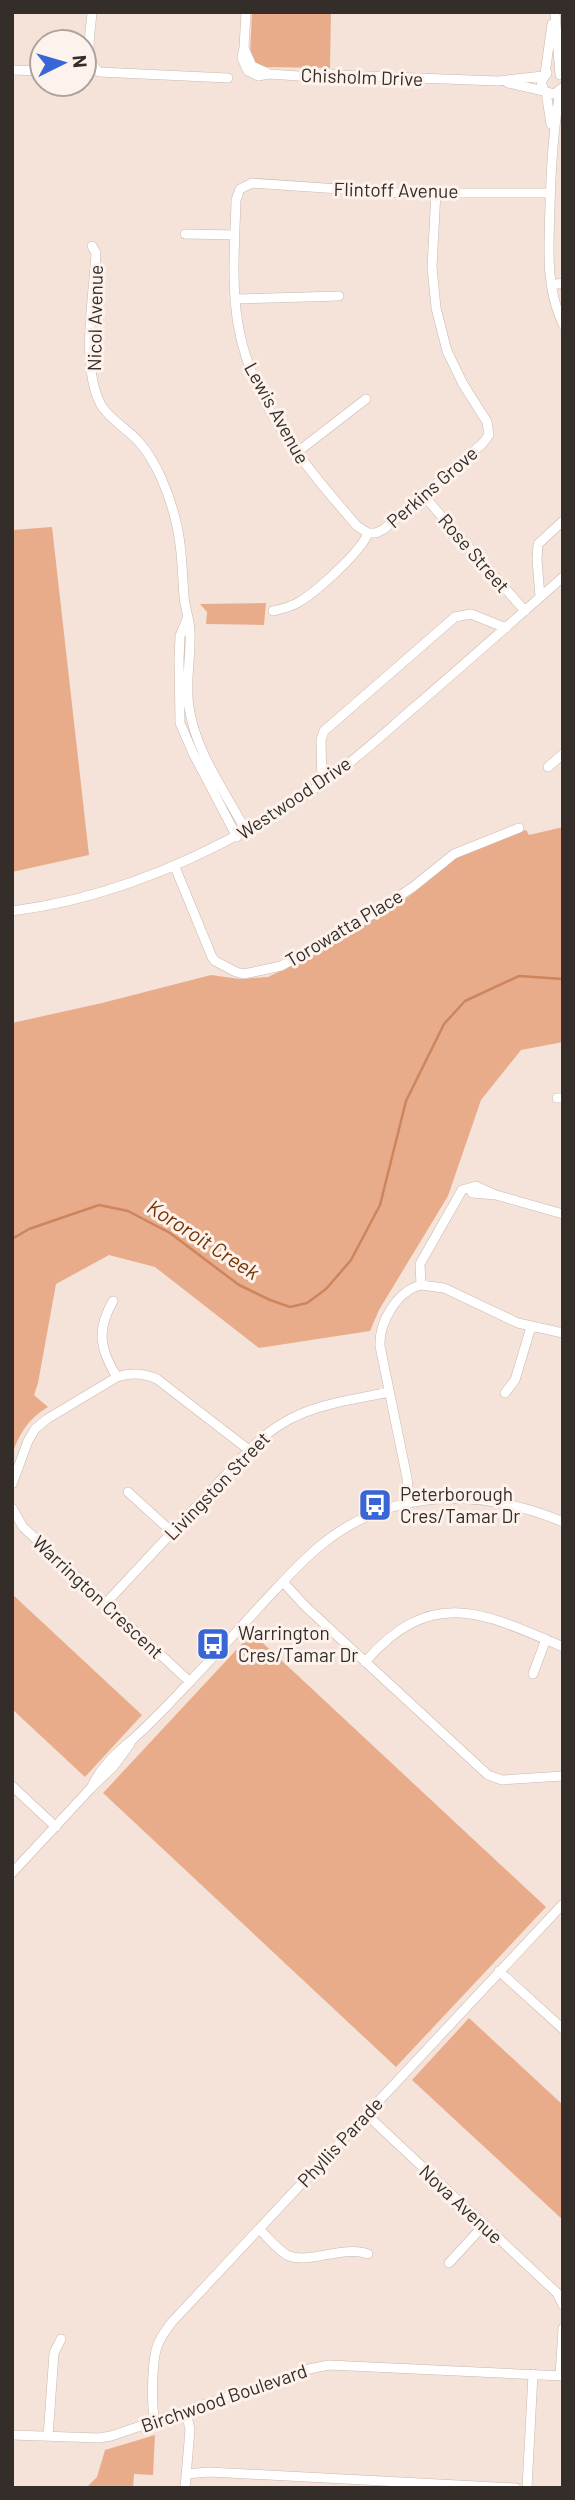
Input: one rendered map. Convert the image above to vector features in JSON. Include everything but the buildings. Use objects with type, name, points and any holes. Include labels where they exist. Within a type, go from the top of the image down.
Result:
[{"type":"street","name":"Chisholm Drive","points":[[246,12],[242,62],[248,71],[258,76],[269,74],[315,77],[326,73],[498,81],[553,72],[562,77]]},
{"type":"street","points":[[553,133],[541,82],[554,12]]},
{"type":"street","points":[[554,12],[562,77]]},
{"type":"street","points":[[98,71],[228,78]]},
{"type":"street","name":"Chisholm Drive","points":[[498,81],[554,94],[562,90]]},
{"type":"street","points":[[562,90],[553,133],[548,260],[551,285],[563,324]]},
{"type":"street","name":"Flintoff Avenue","points":[[242,186],[252,183],[399,193],[550,193]]},
{"type":"street","name":"Lewis Avenue","points":[[242,186],[237,196],[235,299],[242,342],[251,372],[296,453],[357,526],[368,533]]},
{"type":"street","name":"Perkins Grove","points":[[273,611],[293,605],[304,598],[360,549],[368,533],[384,529],[483,443],[489,431],[485,418],[463,384],[447,351],[436,308],[432,267],[436,192]]},
{"type":"street","points":[[185,234],[235,235]]},
{"type":"street","name":"Nicol Avenue","points":[[92,246],[96,253],[91,360],[95,388],[101,405],[108,414],[138,440],[156,469],[174,515],[181,546],[184,600],[189,615],[187,678],[193,726],[246,831]]},
{"type":"street","points":[[551,285],[563,283]]},
{"type":"street","points":[[235,299],[339,296]]},
{"type":"street","points":[[296,453],[366,399]]},
{"type":"street","name":"Rose Street","points":[[423,495],[525,611]]},
{"type":"street","points":[[540,597],[537,548],[542,539],[563,521]]},
{"type":"street","name":"Westwood Drive","points":[[12,911],[83,897],[175,867],[237,837],[321,784],[382,735],[563,578]]},
{"type":"street","points":[[321,784],[320,746],[324,732],[455,617],[471,614],[506,628]]},
{"type":"street","name":"Nicol Avenue","points":[[189,615],[180,636],[180,723],[237,837]]},
{"type":"street","points":[[548,767],[563,754]]},
{"type":"street","name":"Torowatta Place","points":[[175,867],[212,957],[236,972],[251,974],[281,966],[327,942],[413,887],[454,854],[519,828]]},
{"type":"street","points":[[421,1285],[420,1264],[447,1217],[471,1190],[563,1214]]},
{"type":"street","points":[[412,1502],[380,1346],[381,1330],[399,1299],[410,1289],[421,1285],[444,1288],[531,1327],[563,1333]]},
{"type":"street","points":[[113,1301],[104,1320],[102,1346],[117,1377]]},
{"type":"street","points":[[505,1393],[515,1380],[531,1327]]},
{"type":"street","points":[[12,1484],[28,1441],[40,1424],[117,1377],[134,1374],[157,1379],[249,1450]]},
{"type":"street","name":"Livingston Street","points":[[105,1604],[271,1429],[299,1413],[389,1392]]},
{"type":"street","points":[[128,1492],[172,1532]]},
{"type":"street","points":[[12,1873],[113,1767],[132,1740],[281,1584],[309,1555],[334,1536],[372,1515],[412,1502],[447,1498],[491,1500],[520,1506],[563,1522]]},
{"type":"street","name":"Warrington Crescent","points":[[12,1508],[23,1527],[190,1682]]},
{"type":"street","points":[[281,1584],[488,1775],[502,1780],[563,1776]]},
{"type":"street","points":[[365,1662],[397,1631],[419,1619],[453,1612],[482,1615],[563,1647]]},
{"type":"street","points":[[533,1674],[546,1639]]},
{"type":"street","points":[[12,1786],[56,1826]]},
{"type":"street","name":"Phyllis Parade","points":[[158,2420],[154,2397],[157,2348],[162,2335],[563,1904]]},
{"type":"street","points":[[499,1970],[563,2029]]},
{"type":"street","name":"Nova Avenue","points":[[366,2114],[560,2292],[563,2305]]},
{"type":"street","points":[[449,2263],[484,2225]]},
{"type":"street","points":[[259,2229],[293,2257],[354,2250],[368,2254]]},
{"type":"street","points":[[562,2376],[563,2328]]},
{"type":"street","points":[[48,2437],[54,2353],[61,2339]]},
{"type":"street","name":"Birchwood Boulevard","points":[[12,2435],[99,2438],[125,2432],[309,2369],[329,2365],[562,2376]]},
{"type":"street","points":[[527,2488],[533,2374]]},
{"type":"street","points":[[183,2412],[188,2437],[186,2488]]},
{"type":"street","points":[[186,2471],[516,2488]]},
{"type":"shaded area","points":[[252,12],[331,12],[330,68],[259,67],[250,56]]},
{"type":"shaded area","points":[[52,527],[89,855],[12,872],[12,530]]},
{"type":"shaded area","points":[[266,603],[264,625],[206,624],[207,612],[200,604]]},
{"type":"shaded area","points":[[563,827],[563,1042],[521,1050],[481,1100],[448,1196],[379,1310],[370,1331],[259,1348],[155,1267],[109,1255],[56,1284],[34,1395],[48,1407],[26,1427],[12,1454],[12,1023],[211,975],[240,979],[268,977],[310,957],[408,897],[461,854],[526,830],[529,835]]},
{"type":"shaded area","points":[[12,1594],[142,1715],[85,1777],[12,1709]]},
{"type":"shaded area","points":[[252,1633],[546,1907],[396,2067],[103,1793]]},
{"type":"shaded area","points":[[469,2018],[563,2105],[563,2220],[412,2080]]},
{"type":"shaded area","points":[[155,2435],[153,2475],[134,2474],[133,2488],[86,2488],[97,2477],[105,2450]]},
{"type":"waterway","name":"Kororoit Creek","points":[[12,1239],[29,1229],[99,1205],[128,1211],[170,1233],[239,1285],[290,1307],[307,1303],[326,1289],[351,1260],[380,1205],[406,1101],[444,1024],[465,1001],[519,976],[563,979]]},
{"type":"place","name":"Peterborough Cres/Tamar Dr","points":[[375,1505]]},
{"type":"place","name":"Warrington Cres/Tamar Dr","points":[[213,1644]]}]
